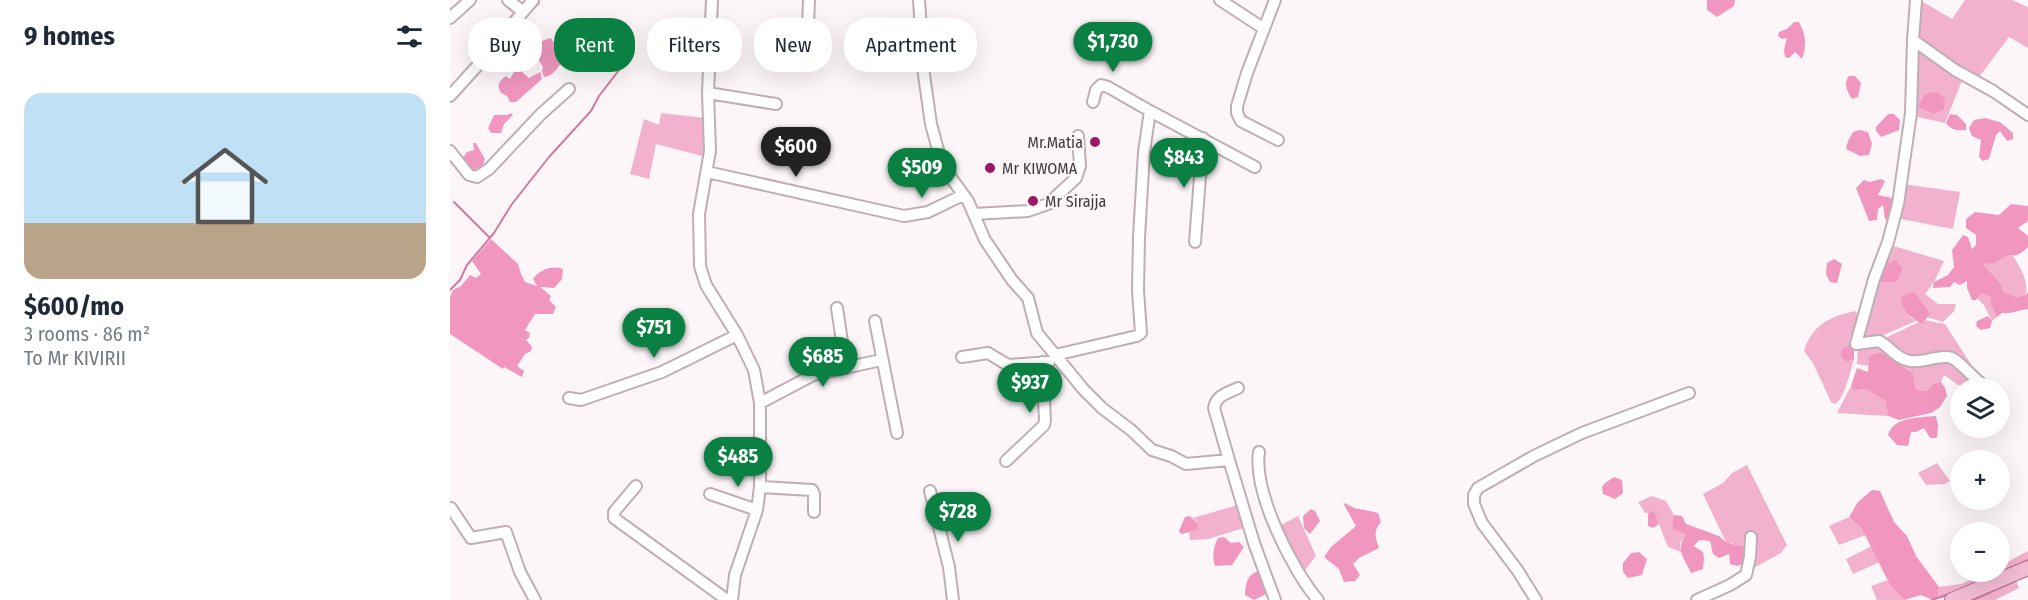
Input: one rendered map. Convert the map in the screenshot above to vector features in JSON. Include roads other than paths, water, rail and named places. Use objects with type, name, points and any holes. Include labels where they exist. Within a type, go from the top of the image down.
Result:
[{"type":"main road","points":[[1952,600],[2028,568]]},
{"type":"street","points":[[450,18],[470,0]]},
{"type":"street","points":[[508,0],[522,11]]},
{"type":"street","points":[[450,96],[533,0]]},
{"type":"street","points":[[712,0],[708,93],[710,151],[699,214],[700,266],[706,285],[737,335],[754,370],[760,403],[760,487],[757,510],[735,575],[732,600]]},
{"type":"street","points":[[808,18],[809,0]]},
{"type":"street","points":[[919,0],[924,75],[931,124],[941,161],[974,214],[985,240],[1028,298],[1037,333],[1084,390],[1152,450],[1171,456],[1185,464],[1229,460]]},
{"type":"street","points":[[1220,0],[1263,28]]},
{"type":"street","points":[[1275,0],[1247,73],[1236,113],[1241,121],[1278,140]]},
{"type":"street","points":[[1916,0],[1911,113],[1898,204],[1856,344],[1879,341],[1897,356],[1910,361],[1949,357],[1959,363],[1973,378]]},
{"type":"street","points":[[1913,40],[1955,70],[1993,91],[2028,115]]},
{"type":"street","points":[[1093,102],[1096,90],[1101,85],[1108,87],[1255,167]]},
{"type":"street","points":[[450,151],[469,175],[477,177],[569,89]]},
{"type":"street","points":[[708,93],[776,104]]},
{"type":"street","points":[[962,357],[988,353],[1008,365],[1042,362],[1141,333],[1138,291],[1139,237],[1144,152],[1150,111]]},
{"type":"street","points":[[974,214],[1028,212],[1048,204],[1076,178],[1080,166],[1078,136]]},
{"type":"street","points":[[1195,242],[1203,138]]},
{"type":"street","points":[[707,172],[904,216],[938,209],[963,195]]},
{"type":"street","points":[[837,309],[846,368]]},
{"type":"street","points":[[875,321],[897,433]]},
{"type":"street","points":[[569,398],[582,400],[662,372],[737,335]]},
{"type":"street","points":[[760,403],[813,375],[881,360]]},
{"type":"street","points":[[1006,461],[1044,425],[1042,362]]},
{"type":"street","points":[[1238,388],[1222,396],[1215,403],[1214,408],[1254,543],[1275,600]]},
{"type":"street","points":[[1536,600],[1518,571],[1482,523],[1474,504],[1474,495],[1478,488],[1534,456],[1582,433],[1689,393]]},
{"type":"street","points":[[1259,452],[1258,462],[1268,507],[1278,533],[1304,581],[1318,600]]},
{"type":"street","points":[[636,486],[614,512],[614,518],[727,600]]},
{"type":"street","points":[[760,487],[812,490],[814,512]]},
{"type":"street","points":[[930,491],[949,567],[953,600]]},
{"type":"street","points":[[710,494],[757,510]]},
{"type":"street","points":[[451,508],[471,538],[506,532],[520,572],[535,600]]},
{"type":"street","points":[[1697,600],[1746,575],[1751,537]]},
{"type":"waterway","points":[[526,16],[539,3]]},
{"type":"waterway","points":[[450,290],[460,280],[467,265],[494,233],[512,204],[549,157],[591,111],[599,96],[618,72]]},
{"type":"waterway","points":[[487,163],[494,156]]},
{"type":"waterway","points":[[454,202],[490,238]]},
{"type":"waterway","points":[[1956,591],[2028,560]]},
{"type":"waterway","points":[[1973,600],[2017,580]]},
{"type":"waterway","points":[[1932,600],[1951,593]]},
{"type":"place","name":"Mr.Matia","points":[[1095,142]]},
{"type":"place","name":"Mr KIWOMA","points":[[990,168]]},
{"type":"place","name":"Mr Sirajja","points":[[1033,201]]}]
